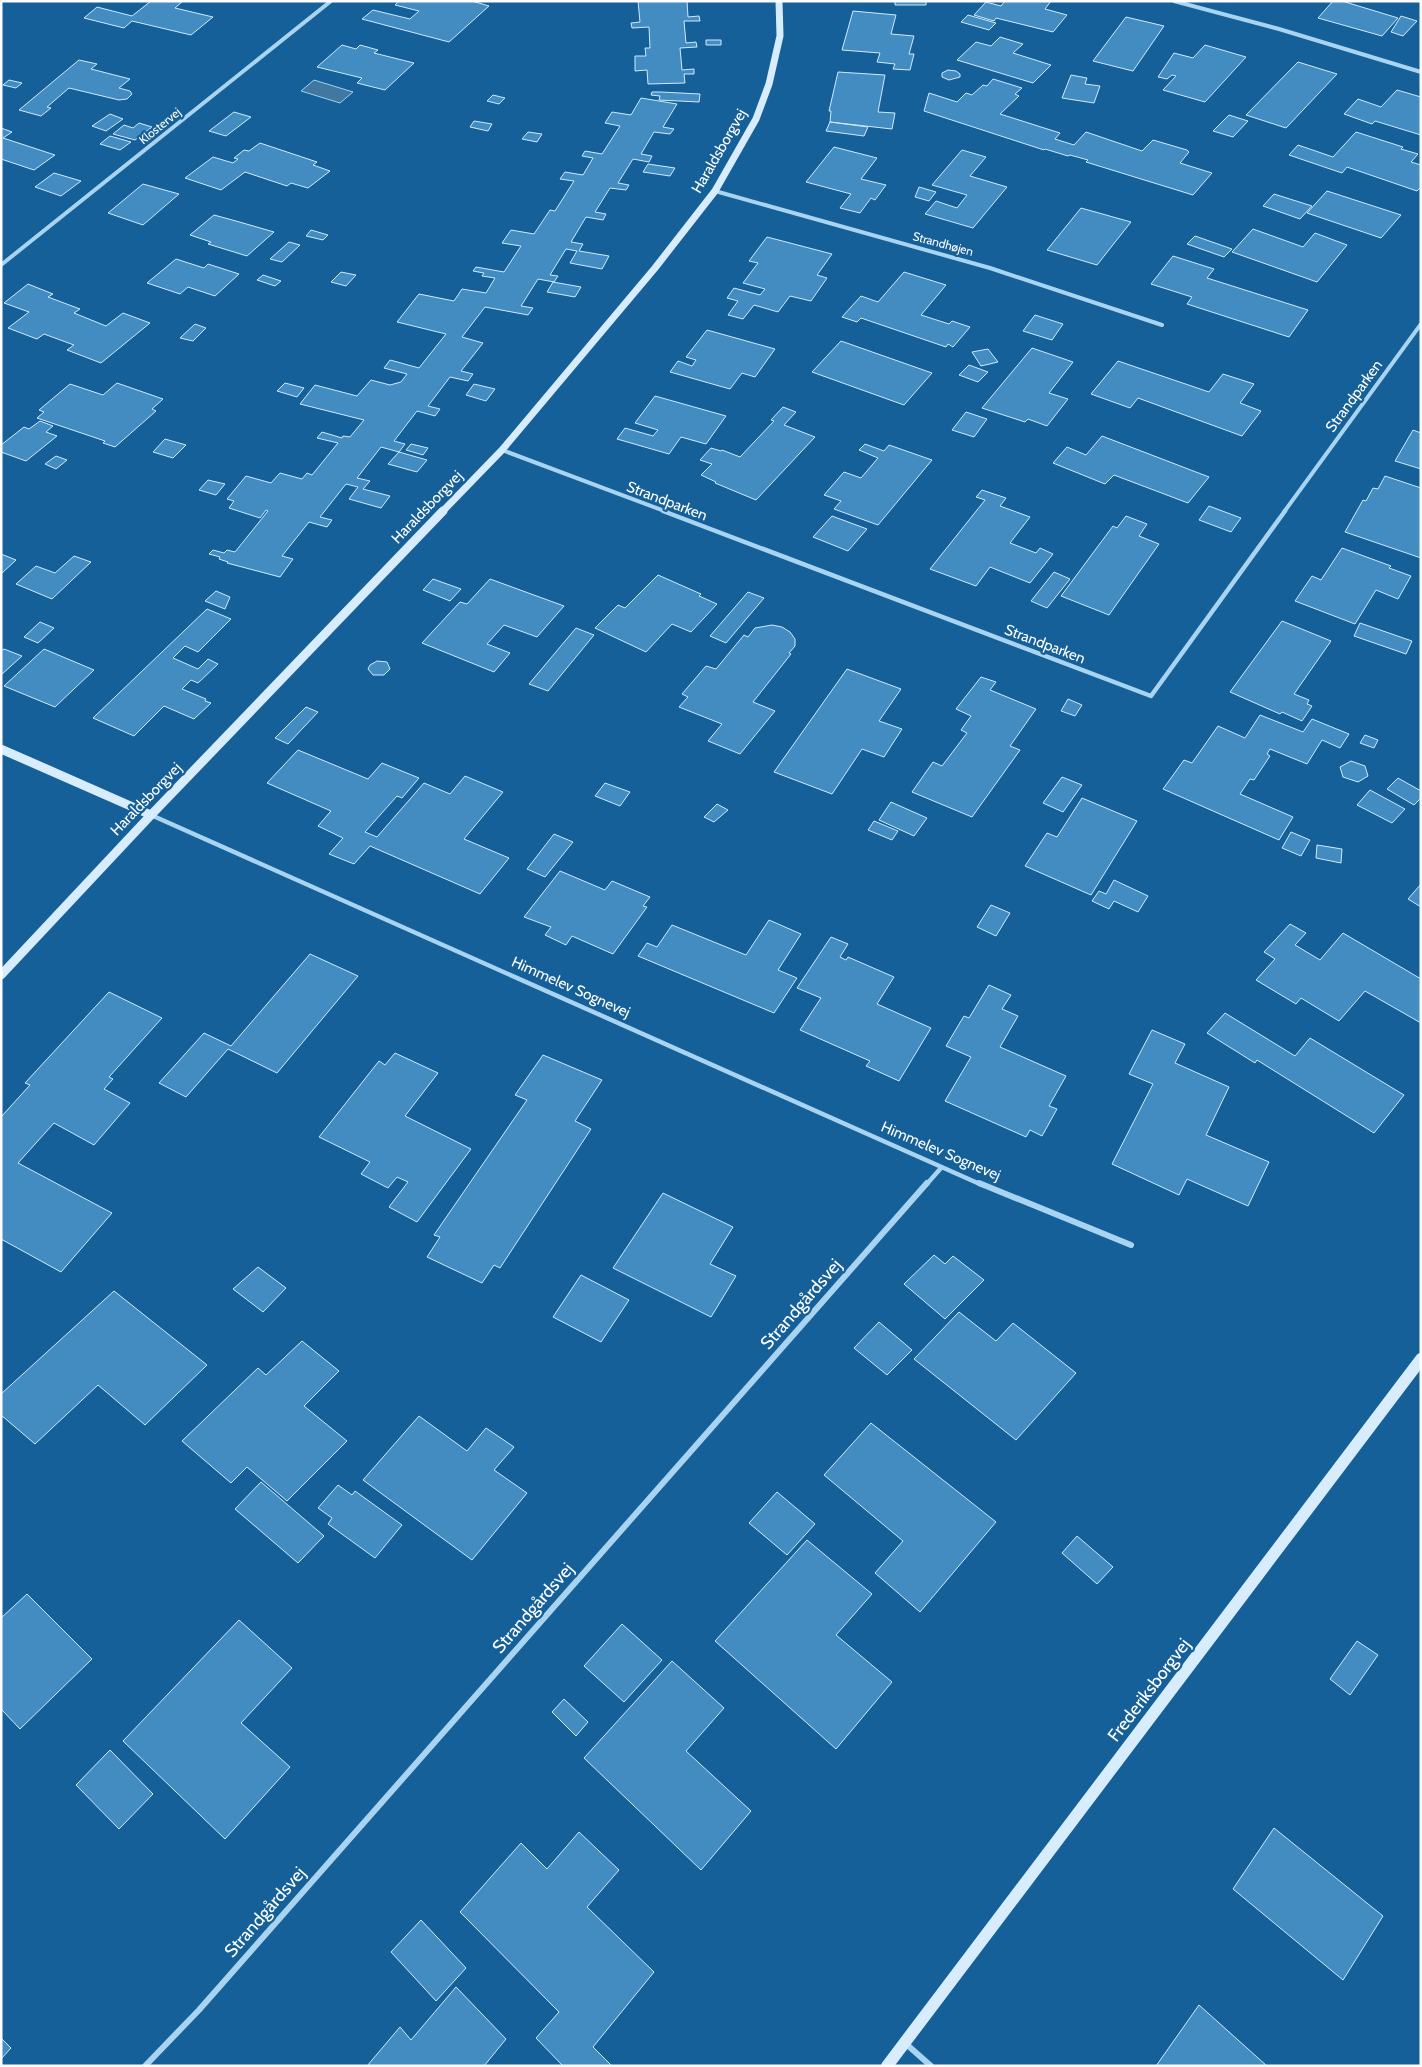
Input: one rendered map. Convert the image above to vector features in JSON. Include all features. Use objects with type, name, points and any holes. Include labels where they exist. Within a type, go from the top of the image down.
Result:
[{"type":"street","name":"Klostervej","points":[[1,266],[331,1]]},
{"type":"street","name":"Haraldsborgvej","points":[[1,975],[151,815],[502,450],[655,268],[715,192],[756,119],[769,84],[780,36],[779,1]]},
{"type":"street","points":[[1174,1],[1279,29],[1421,72]]},
{"type":"street","name":"Strandhøjen","points":[[715,192],[990,268],[1162,325]]},
{"type":"street","name":"Strandparken","points":[[502,450],[1151,696],[1421,324]]},
{"type":"street","name":"Himmelev Sognevej","points":[[1,749],[941,1168],[1131,1245]]},
{"type":"street","name":"Strandgårdsvej","points":[[145,2066],[199,2010],[941,1168]]},
{"type":"street","name":"Frederiksborgvej","points":[[887,2066],[1421,1359]]},
{"type":"street","points":[[904,2042],[931,2066]]},
{"type":"water","points":[[314,80],[353,92],[340,103],[301,91]]},
{"type":"building","points":[[151,1],[183,1],[175,8],[213,17],[191,35],[132,21],[124,28],[84,18],[97,7],[132,16]]},
{"type":"building","points":[[399,1],[472,1],[489,6],[449,42],[362,19],[373,10],[410,19],[419,11],[395,5]]},
{"type":"building","points":[[638,1],[687,1],[688,17],[699,16],[700,21],[684,21],[686,43],[696,42],[697,47],[680,48],[682,70],[694,69],[694,74],[684,74],[685,83],[648,84],[647,70],[635,71],[635,56],[646,56],[645,48],[650,48],[649,27],[632,28],[631,23],[640,22]]},
{"type":"building","points":[[895,1],[926,1],[926,5],[895,5]]},
{"type":"building","points":[[1005,1],[1051,1],[1045,9],[1067,15],[1053,32],[996,18],[994,21],[974,15],[986,2],[1001,6]]},
{"type":"building","points":[[1333,1],[1342,1],[1398,18],[1382,36],[1318,18]]},
{"type":"building","points":[[853,11],[896,15],[891,34],[914,36],[909,54],[914,54],[910,70],[893,69],[895,64],[877,62],[880,53],[842,50]]},
{"type":"building","points":[[968,15],[996,23],[989,30],[961,22]]},
{"type":"building","points":[[1401,16],[1417,21],[1403,36],[1391,32]]},
{"type":"building","points":[[1126,17],[1164,26],[1133,71],[1093,61]]},
{"type":"building","points":[[1000,37],[1023,44],[1013,53],[1051,65],[1033,83],[957,60],[976,42],[991,46]]},
{"type":"building","points":[[706,40],[721,40],[721,45],[706,45]]},
{"type":"building","points":[[342,45],[356,49],[360,45],[378,50],[374,53],[414,63],[385,90],[357,83],[362,78],[317,67]]},
{"type":"building","points":[[1205,45],[1246,57],[1205,102],[1163,90],[1176,76],[1172,75],[1167,79],[1158,77],[1174,53],[1193,58]]},
{"type":"building","points":[[79,60],[97,64],[91,69],[130,79],[119,88],[130,91],[132,94],[127,99],[119,100],[69,88],[47,107],[51,108],[41,116],[19,110]]},
{"type":"building","points":[[1298,62],[1337,74],[1286,128],[1246,115]]},
{"type":"building","points":[[948,70],[956,71],[960,74],[960,77],[949,80],[942,77],[942,73]]},
{"type":"building","points":[[838,72],[885,75],[878,112],[895,113],[892,129],[830,122],[831,111],[829,111]]},
{"type":"building","points":[[1071,75],[1087,78],[1085,84],[1100,86],[1094,103],[1062,98]]},
{"type":"building","points":[[993,79],[1022,88],[1015,94],[1019,96],[1000,114],[1060,133],[1055,139],[1074,145],[1086,132],[1142,151],[1153,140],[1187,150],[1189,152],[1180,163],[1212,173],[1193,195],[1086,162],[1088,160],[1044,150],[924,111],[929,93],[957,102],[966,93],[972,95],[983,85],[987,86]]},
{"type":"building","points":[[9,80],[22,83],[16,88],[3,85]]},
{"type":"building","points":[[1397,90],[1421,97],[1421,135],[1375,121],[1372,124],[1344,114],[1358,99],[1381,107]]},
{"type":"building","points":[[652,92],[700,94],[699,102],[659,100],[660,96],[651,95]]},
{"type":"building","points":[[493,95],[505,98],[499,104],[487,101]]},
{"type":"building","points":[[641,98],[677,104],[663,127],[674,129],[670,134],[654,132],[641,154],[652,156],[649,162],[633,159],[618,183],[629,185],[626,190],[610,188],[595,212],[606,214],[603,220],[586,217],[571,242],[583,244],[579,251],[609,256],[602,269],[570,263],[577,251],[566,249],[550,275],[558,276],[554,282],[538,279],[521,306],[533,308],[528,315],[485,307],[462,337],[483,343],[461,371],[473,374],[468,381],[450,377],[428,406],[440,409],[435,416],[417,411],[394,441],[405,444],[399,452],[381,447],[357,478],[370,481],[363,489],[390,496],[381,508],[349,499],[358,487],[346,484],[320,517],[332,520],[327,527],[309,522],[282,556],[293,559],[280,577],[227,563],[219,559],[220,557],[209,554],[213,550],[224,553],[227,550],[235,552],[268,511],[266,510],[260,518],[229,508],[234,501],[227,499],[246,476],[271,483],[280,473],[302,479],[307,473],[312,475],[338,443],[317,438],[322,432],[342,438],[343,436],[350,437],[364,420],[300,404],[315,385],[357,396],[371,380],[390,385],[401,382],[407,374],[384,368],[390,360],[419,368],[446,334],[397,322],[419,294],[454,301],[462,289],[486,293],[495,278],[482,276],[484,273],[473,271],[476,267],[504,272],[521,246],[502,243],[511,230],[534,234],[550,210],[555,211],[574,181],[560,179],[565,172],[583,175],[593,158],[582,156],[585,151],[602,154],[620,126],[605,123],[612,112],[631,115]]},
{"type":"building","points":[[234,112],[251,117],[226,136],[209,131]]},
{"type":"building","points":[[110,114],[123,119],[106,131],[92,126]]},
{"type":"building","points":[[1229,115],[1248,121],[1233,137],[1213,131]]},
{"type":"building","points":[[474,121],[492,124],[488,131],[470,127]]},
{"type":"building","points":[[830,122],[868,127],[864,136],[826,131]]},
{"type":"building","points":[[139,123],[152,127],[135,140],[113,134],[124,125],[133,128]]},
{"type":"building","points":[[1,128],[12,132],[3,138],[55,155],[34,170],[1,159]]},
{"type":"building","points":[[528,132],[542,134],[537,142],[522,139]]},
{"type":"building","points":[[1356,132],[1403,147],[1401,149],[1418,154],[1411,162],[1421,165],[1421,187],[1417,191],[1347,167],[1342,173],[1289,155],[1298,145],[1333,157]]},
{"type":"building","points":[[110,136],[131,142],[120,150],[100,144]]},
{"type":"building","points":[[260,143],[317,162],[313,165],[330,171],[308,188],[291,183],[287,186],[245,172],[221,190],[185,178],[213,157],[233,163],[238,159],[234,158],[244,150],[249,151]]},
{"type":"building","points":[[834,147],[877,158],[861,179],[886,185],[875,200],[871,198],[860,213],[840,208],[851,194],[806,182]]},
{"type":"building","points":[[962,150],[986,157],[970,176],[1007,187],[973,228],[925,214],[936,201],[957,208],[967,195],[932,185]]},
{"type":"building","points":[[648,164],[675,168],[670,176],[643,172]]},
{"type":"building","points":[[54,173],[81,181],[61,196],[35,187]]},
{"type":"building","points":[[143,184],[179,194],[143,225],[108,213]]},
{"type":"building","points":[[919,187],[936,192],[929,201],[915,197]]},
{"type":"building","points":[[1327,191],[1401,215],[1381,238],[1307,213]]},
{"type":"building","points":[[1274,194],[1312,206],[1300,219],[1263,206]]},
{"type":"building","points":[[1081,208],[1131,222],[1097,265],[1047,250]]},
{"type":"building","points":[[214,215],[274,232],[247,256],[208,244],[211,242],[190,235]]},
{"type":"building","points":[[1253,229],[1303,247],[1315,233],[1347,245],[1317,282],[1232,252]]},
{"type":"building","points":[[311,230],[328,235],[323,240],[306,236]]},
{"type":"building","points":[[1195,236],[1232,249],[1224,257],[1187,244]]},
{"type":"building","points":[[767,237],[832,254],[817,275],[827,278],[811,301],[790,296],[778,312],[754,305],[743,319],[728,315],[738,301],[727,298],[734,288],[760,295],[765,289],[743,283],[758,263],[749,261]]},
{"type":"building","points":[[289,242],[300,245],[282,262],[270,259]]},
{"type":"building","points":[[1173,256],[1214,269],[1207,278],[1308,310],[1289,337],[1187,304],[1192,297],[1151,284]]},
{"type":"building","points":[[176,259],[204,268],[208,264],[239,274],[215,296],[188,287],[180,294],[147,283]]},
{"type":"building","points":[[341,272],[356,275],[346,286],[331,282]]},
{"type":"building","points":[[904,272],[946,285],[921,315],[949,324],[952,321],[970,327],[953,347],[948,344],[946,347],[861,318],[857,322],[842,317],[861,296],[878,302]]},
{"type":"building","points":[[263,275],[281,281],[275,286],[257,280]]},
{"type":"building","points":[[553,282],[581,287],[575,297],[547,292]]},
{"type":"building","points":[[28,284],[53,294],[48,297],[80,309],[74,313],[106,326],[123,313],[150,323],[101,363],[67,350],[74,345],[44,334],[37,339],[8,328],[29,312],[4,303]]},
{"type":"building","points":[[1035,315],[1063,324],[1052,340],[1023,331]]},
{"type":"building","points":[[195,324],[206,328],[193,341],[180,338]]},
{"type":"building","points":[[707,330],[775,349],[755,377],[742,373],[730,389],[670,372],[678,361],[692,366],[696,360],[686,357]]},
{"type":"building","points":[[841,341],[932,373],[904,405],[812,372]]},
{"type":"building","points":[[1032,348],[1073,362],[1049,393],[1068,399],[1047,426],[1028,419],[1025,422],[982,408]]},
{"type":"building","points":[[988,349],[998,362],[981,366],[972,352]]},
{"type":"building","points":[[1118,361],[1209,392],[1223,374],[1254,384],[1240,403],[1261,411],[1242,436],[1138,398],[1130,408],[1091,394]]},
{"type":"building","points":[[969,365],[988,372],[978,382],[959,375]]},
{"type":"building","points":[[117,383],[163,399],[152,409],[156,411],[115,447],[103,443],[105,441],[37,418],[44,412],[39,410],[70,384],[103,395]]},
{"type":"building","points":[[285,383],[304,388],[297,397],[277,391]]},
{"type":"building","points":[[474,384],[495,389],[486,401],[466,395]]},
{"type":"building","points":[[655,396],[726,416],[706,444],[681,437],[669,454],[617,439],[625,428],[653,436],[658,430],[635,423]]},
{"type":"building","points":[[783,407],[796,412],[784,425],[815,437],[756,500],[701,475],[712,464],[700,460],[711,448],[740,457],[774,421],[771,420]]},
{"type":"building","points":[[966,412],[987,419],[974,437],[952,430]]},
{"type":"building","points":[[40,421],[53,426],[46,432],[57,436],[26,461],[1,452],[1,445],[24,427],[29,429]]},
{"type":"building","points":[[1413,430],[1421,433],[1421,469],[1395,461]]},
{"type":"building","points":[[1102,436],[1209,477],[1188,503],[1114,475],[1105,484],[1053,463],[1067,447],[1086,455]]},
{"type":"building","points":[[165,439],[186,445],[173,458],[153,452]]},
{"type":"building","points":[[411,444],[428,448],[423,455],[406,450]]},
{"type":"building","points":[[865,444],[884,451],[889,445],[932,460],[878,525],[834,509],[841,501],[824,495],[844,472],[861,478],[878,458],[859,450]]},
{"type":"building","points":[[399,452],[427,460],[417,472],[388,464]]},
{"type":"building","points":[[56,456],[67,460],[56,469],[45,464]]},
{"type":"building","points":[[1385,476],[1421,488],[1421,558],[1345,532],[1363,500],[1366,501],[1373,488],[1378,489]]},
{"type":"building","points":[[208,480],[225,484],[216,495],[199,490]]},
{"type":"building","points":[[982,490],[1006,498],[1000,506],[1030,517],[1010,543],[1036,553],[1040,548],[1053,554],[1030,583],[990,567],[976,586],[930,569],[985,500],[976,497]]},
{"type":"building","points":[[1209,506],[1241,518],[1231,532],[1199,520]]},
{"type":"building","points":[[832,516],[867,529],[848,551],[813,537]]},
{"type":"building","points":[[1126,516],[1147,524],[1139,536],[1159,544],[1109,615],[1061,596],[1113,526],[1117,528]]},
{"type":"building","points":[[1342,548],[1391,566],[1389,568],[1411,576],[1398,599],[1376,590],[1355,624],[1295,601],[1312,576],[1321,580]]},
{"type":"building","points":[[1,554],[16,560],[1,574]]},
{"type":"building","points":[[74,556],[91,562],[52,599],[16,584],[36,566],[55,573]]},
{"type":"building","points":[[1054,572],[1070,579],[1047,608],[1031,601]]},
{"type":"building","points":[[658,575],[701,594],[699,596],[717,604],[691,632],[672,624],[646,652],[595,628],[618,605],[625,608]]},
{"type":"building","points":[[433,579],[461,589],[450,601],[423,590]]},
{"type":"building","points":[[490,579],[564,606],[537,637],[504,625],[487,644],[510,653],[494,672],[422,643],[460,602],[467,604]]},
{"type":"building","points":[[216,591],[230,597],[225,609],[205,601]]},
{"type":"building","points":[[748,592],[764,598],[726,643],[710,636]]},
{"type":"building","points":[[207,609],[231,619],[198,652],[185,646],[173,658],[198,669],[208,659],[218,664],[198,683],[191,680],[182,689],[211,703],[194,719],[164,706],[134,736],[93,718]]},
{"type":"building","points":[[1282,621],[1331,641],[1294,694],[1309,700],[1307,704],[1312,706],[1302,721],[1282,712],[1280,714],[1230,692]]},
{"type":"building","points":[[40,622],[54,628],[38,643],[24,637]]},
{"type":"building","points":[[1360,623],[1412,641],[1406,654],[1354,636]]},
{"type":"building","points":[[772,625],[782,627],[790,632],[795,639],[795,646],[789,653],[791,654],[753,702],[775,711],[740,754],[708,741],[722,724],[679,707],[688,697],[682,694],[706,666],[716,669],[744,635],[748,637],[755,628]]},
{"type":"building","points":[[576,628],[594,635],[548,691],[529,684]]},
{"type":"building","points":[[4,649],[22,656],[1,675],[1,651]]},
{"type":"building","points":[[44,649],[94,670],[55,707],[4,686]]},
{"type":"building","points":[[377,661],[387,662],[390,669],[384,675],[373,675],[368,669],[370,665]]},
{"type":"building","points":[[847,669],[901,689],[879,721],[902,729],[884,757],[862,749],[832,794],[774,772]]},
{"type":"building","points":[[981,677],[996,682],[990,690],[1036,709],[1010,746],[1020,750],[972,817],[912,792],[933,762],[942,766],[967,733],[961,730],[971,716],[956,709]]},
{"type":"building","points":[[1068,699],[1082,705],[1075,716],[1061,711]]},
{"type":"building","points":[[306,707],[318,712],[288,744],[275,738]]},
{"type":"building","points":[[1260,715],[1303,732],[1312,719],[1349,734],[1340,748],[1322,740],[1307,764],[1270,749],[1267,754],[1270,756],[1254,780],[1250,779],[1240,794],[1293,817],[1279,840],[1163,789],[1184,760],[1192,763],[1218,726],[1245,738]]},
{"type":"building","points":[[1365,735],[1378,740],[1374,748],[1360,743]]},
{"type":"building","points":[[298,750],[368,779],[382,763],[419,778],[402,798],[397,796],[365,832],[377,837],[424,783],[450,794],[465,776],[503,792],[464,839],[509,858],[480,894],[370,846],[354,864],[329,854],[343,838],[318,826],[331,811],[267,783]]},
{"type":"building","points":[[1351,761],[1365,766],[1368,776],[1358,782],[1343,777],[1340,767]]},
{"type":"building","points":[[1062,777],[1082,785],[1063,812],[1043,803]]},
{"type":"building","points":[[1398,778],[1421,791],[1421,798],[1414,805],[1387,789]]},
{"type":"building","points":[[605,783],[630,792],[620,806],[595,796]]},
{"type":"building","points":[[1370,790],[1405,809],[1392,823],[1357,805]]},
{"type":"building","points":[[1082,798],[1137,821],[1091,895],[1025,866],[1047,833],[1057,837]]},
{"type":"building","points":[[891,802],[927,818],[914,836],[879,820]]},
{"type":"building","points":[[717,804],[728,810],[714,822],[704,817]]},
{"type":"building","points":[[874,821],[898,831],[892,840],[868,830]]},
{"type":"building","points":[[1291,832],[1310,840],[1301,856],[1282,848]]},
{"type":"building","points":[[554,834],[573,842],[545,877],[527,869]]},
{"type":"building","points":[[1317,845],[1342,849],[1341,863],[1316,858]]},
{"type":"building","points":[[560,871],[605,890],[612,881],[650,897],[643,906],[647,907],[613,954],[572,936],[566,945],[545,935],[551,927],[524,917]]},
{"type":"building","points":[[1114,880],[1148,896],[1138,912],[1114,901],[1109,909],[1092,901],[1099,891],[1106,894]]},
{"type":"building","points":[[1421,884],[1421,907],[1408,899]]},
{"type":"building","points":[[991,905],[1010,913],[996,936],[977,927]]},
{"type":"building","points":[[769,920],[801,934],[778,970],[797,978],[774,1013],[638,956],[647,943],[657,947],[672,925],[746,955]]},
{"type":"building","points":[[1290,924],[1306,933],[1295,945],[1320,960],[1343,933],[1421,979],[1421,1023],[1365,991],[1339,1021],[1301,998],[1296,1004],[1256,980],[1275,959],[1264,952]]},
{"type":"building","points":[[831,937],[848,944],[840,957],[846,960],[848,957],[894,977],[877,1004],[931,1028],[899,1081],[866,1066],[870,1061],[800,1030],[821,998],[797,988]]},
{"type":"building","points":[[310,954],[358,976],[277,1073],[228,1049],[186,1097],[159,1083],[204,1033],[231,1046]]},
{"type":"building","points":[[989,985],[1011,995],[1002,1009],[1018,1016],[1000,1047],[1066,1076],[1049,1106],[1057,1109],[1042,1136],[1030,1130],[1026,1137],[945,1101],[971,1057],[946,1046],[964,1016],[969,1018]]},
{"type":"building","points":[[109,992],[162,1018],[109,1077],[113,1079],[104,1089],[130,1103],[94,1145],[54,1123],[18,1163],[112,1213],[61,1272],[1,1239],[1,1117],[30,1085],[25,1083]]},
{"type":"building","points":[[1225,1013],[1295,1056],[1310,1038],[1404,1095],[1374,1133],[1257,1060],[1255,1063],[1207,1033]]},
{"type":"building","points":[[1152,1030],[1185,1044],[1175,1063],[1229,1087],[1206,1135],[1269,1162],[1248,1206],[1187,1179],[1179,1195],[1112,1164],[1153,1084],[1129,1074]]},
{"type":"building","points":[[395,1053],[438,1073],[405,1116],[471,1149],[417,1222],[389,1207],[408,1182],[397,1177],[388,1188],[361,1174],[370,1162],[319,1137],[379,1061],[385,1065]]},
{"type":"building","points":[[543,1055],[602,1080],[575,1121],[591,1129],[500,1268],[494,1265],[482,1283],[427,1257],[440,1237],[434,1235],[527,1100],[515,1095]]},
{"type":"building","points":[[663,1193],[733,1227],[710,1264],[736,1276],[711,1317],[613,1268]]},
{"type":"building","points":[[934,1255],[945,1264],[953,1256],[984,1280],[945,1319],[904,1284]]},
{"type":"building","points":[[258,1267],[286,1288],[263,1312],[233,1289]]},
{"type":"building","points":[[581,1275],[629,1300],[601,1342],[553,1317]]},
{"type":"building","points":[[114,1291],[207,1365],[145,1425],[98,1385],[35,1444],[1,1415],[1,1394]]},
{"type":"building","points":[[959,1312],[996,1341],[1013,1323],[1076,1373],[1016,1440],[914,1359]]},
{"type":"building","points":[[879,1322],[912,1350],[887,1375],[854,1348]]},
{"type":"building","points":[[302,1341],[339,1371],[304,1406],[347,1441],[287,1501],[247,1467],[231,1483],[182,1441],[258,1368],[266,1375]]},
{"type":"building","points":[[419,1416],[467,1451],[486,1428],[514,1447],[494,1470],[527,1493],[472,1560],[363,1480]]},
{"type":"building","points":[[871,1423],[996,1522],[920,1612],[875,1573],[903,1541],[824,1475]]},
{"type":"building","points":[[261,1482],[324,1536],[298,1563],[235,1509]]},
{"type":"building","points":[[338,1485],[352,1495],[355,1491],[402,1525],[375,1558],[328,1524],[332,1518],[318,1508]]},
{"type":"building","points":[[777,1492],[815,1524],[787,1555],[749,1523]]},
{"type":"building","points":[[1077,1536],[1113,1567],[1097,1584],[1062,1553]]},
{"type":"building","points":[[807,1540],[872,1594],[836,1635],[892,1682],[836,1749],[715,1641]]},
{"type":"building","points":[[27,1594],[92,1659],[20,1729],[1,1709],[1,1618]]},
{"type":"building","points":[[239,1620],[292,1668],[241,1723],[290,1767],[225,1839],[123,1741]]},
{"type":"building","points":[[622,1624],[662,1660],[624,1702],[584,1666]]},
{"type":"building","points":[[1357,1641],[1378,1655],[1350,1695],[1330,1679]]},
{"type":"building","points":[[672,1661],[724,1708],[686,1751],[751,1811],[701,1870],[584,1758]]},
{"type":"building","points":[[564,1699],[588,1722],[576,1736],[552,1712]]},
{"type":"building","points":[[110,1750],[153,1794],[119,1829],[76,1785]]},
{"type":"building","points":[[1274,1828],[1383,1916],[1343,1980],[1233,1889]]},
{"type":"building","points":[[579,1832],[619,1870],[587,1907],[654,1972],[593,2047],[612,2066],[563,2066],[536,2038],[559,2012],[460,1912],[521,1843],[547,1869]]},
{"type":"building","points":[[421,1920],[466,1968],[436,2001],[391,1952]]},
{"type":"building","points":[[456,1987],[506,2039],[484,2066],[367,2066],[400,2027],[411,2040]]},
{"type":"building","points":[[1199,2005],[1267,2066],[1156,2066]]},
{"type":"building","points":[[1,2038],[11,2048],[1,2059]]}]
